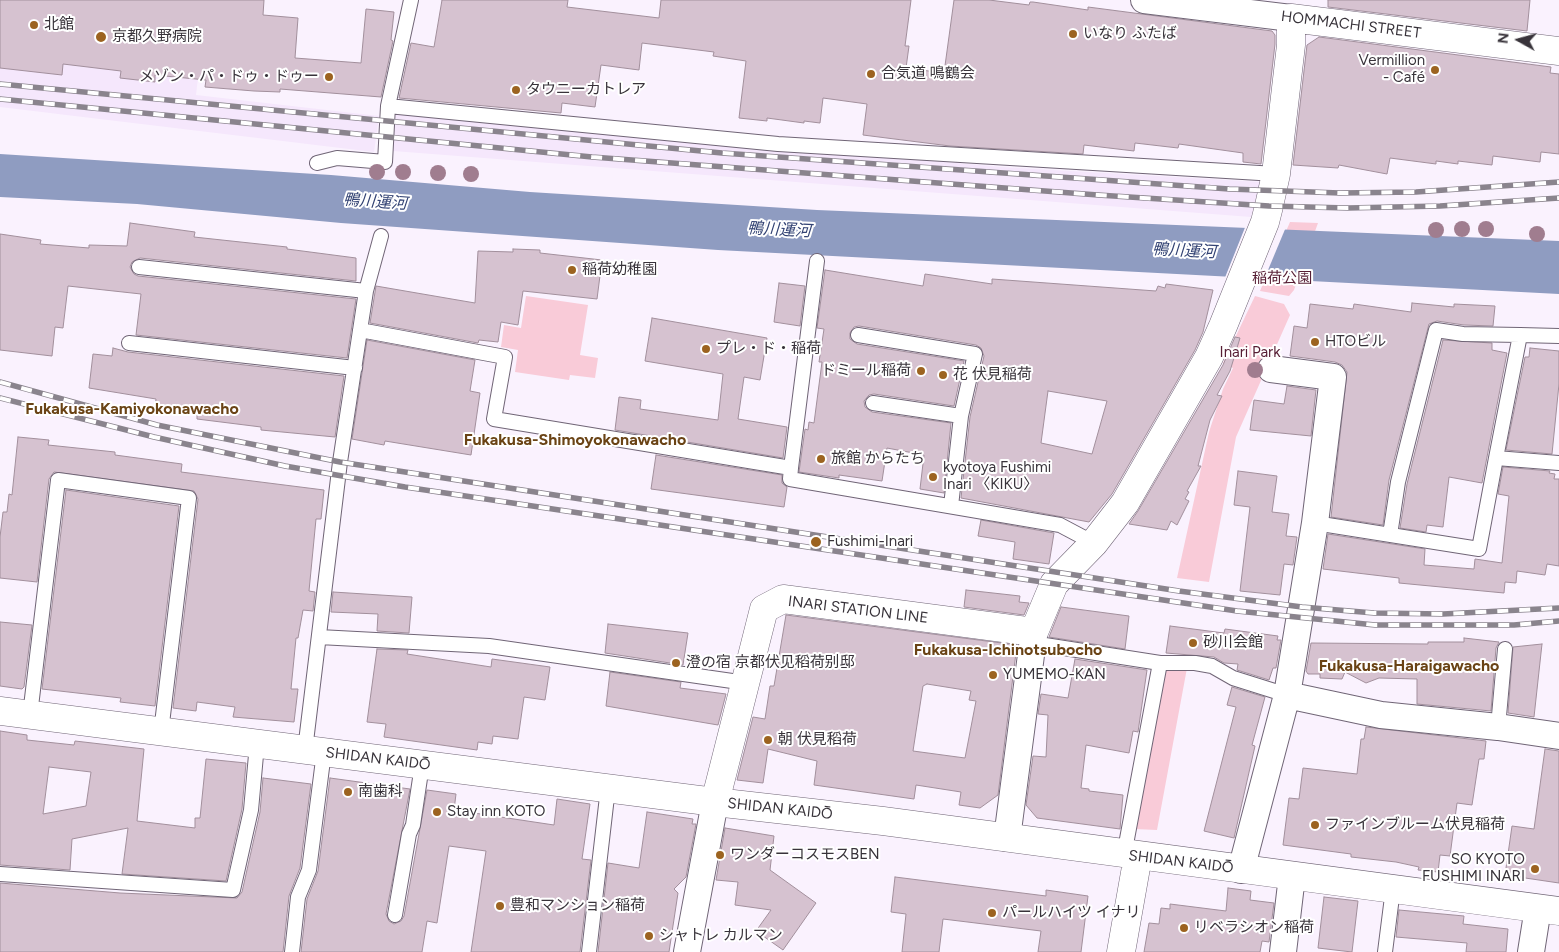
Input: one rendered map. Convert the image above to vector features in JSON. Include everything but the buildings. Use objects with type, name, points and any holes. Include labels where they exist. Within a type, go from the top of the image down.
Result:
[{"type":"street","name":"HOMMACHI STREET","points":[[1144,0],[1559,51]]},
{"type":"street","points":[[1007,838],[1033,638],[1054,584],[1094,543],[1125,503],[1166,434],[1209,357],[1265,222],[1276,174],[1291,45],[1291,18]]},
{"type":"street","points":[[1242,870],[1287,695],[1315,523],[1333,377],[1271,369]]},
{"type":"street","name":"INARI STATION LINE","points":[[715,802],[764,609],[783,599],[1033,638]]},
{"type":"street","points":[[1287,695],[1381,716],[1498,727],[1559,736]]},
{"type":"street","name":"SHIDAN KAIDŌ","points":[[0,711],[715,802],[883,821],[1131,856],[1548,910]]},
{"type":"street","points":[[687,952],[715,802]]},
{"type":"street","points":[[1121,952],[1131,856]]},
{"type":"street","points":[[1283,952],[1292,876]]},
{"type":"street","points":[[1531,952],[1548,910]]},
{"type":"lane","points":[[317,163],[337,158],[384,162],[388,106],[412,0]]},
{"type":"lane","points":[[388,106],[778,144],[1276,174]]},
{"type":"lane","points":[[292,952],[298,897],[309,870],[320,637],[340,462],[366,291],[381,236]]},
{"type":"lane","points":[[817,261],[790,479],[1060,525],[1094,543]]},
{"type":"lane","points":[[139,267],[366,291]]},
{"type":"lane","points":[[360,330],[505,357],[494,419],[792,468]]},
{"type":"lane","points":[[1390,535],[1398,482],[1436,330],[1463,334],[1559,336]]},
{"type":"lane","points":[[858,335],[975,354],[961,416],[951,506]]},
{"type":"lane","points":[[1315,523],[1479,549],[1520,335]]},
{"type":"lane","points":[[129,343],[355,368]]},
{"type":"lane","points":[[873,403],[961,416]]},
{"type":"lane","points":[[1496,458],[1559,463]]},
{"type":"lane","points":[[30,715],[58,480],[189,498],[161,732]]},
{"type":"lane","points":[[320,637],[489,646],[746,683]]},
{"type":"lane","points":[[1033,638],[1160,663],[1195,663],[1212,666],[1233,678],[1287,695]]},
{"type":"lane","points":[[1498,727],[1505,649]]},
{"type":"lane","points":[[1131,856],[1160,663]]},
{"type":"lane","points":[[0,874],[233,890],[251,810],[257,744]]},
{"type":"lane","points":[[395,915],[409,834],[413,825],[422,765]]},
{"type":"lane","points":[[589,952],[608,788]]},
{"type":"lane","points":[[1384,952],[1393,889]]},
{"type":"shaded area","points":[[0,0],[207,0],[196,95],[379,116],[374,152],[0,107]]},
{"type":"shaded area","points":[[396,113],[1001,167],[1261,182],[1251,217],[393,151]]},
{"type":"green space","name":"稲荷公園","points":[[1290,222],[1318,223],[1294,290],[1289,296],[1260,291]]},
{"type":"green space","points":[[526,296],[588,305],[580,355],[598,358],[595,378],[570,375],[569,380],[515,372],[518,350],[501,347],[504,325],[521,328]]},
{"type":"green space","name":"Inari Park","points":[[1255,296],[1284,304],[1290,315],[1236,437],[1209,582],[1177,578],[1209,432],[1223,389],[1233,368],[1223,363]]},
{"type":"green space","points":[[1162,668],[1177,671],[1187,668],[1157,830],[1134,829]]},
{"type":"water","name":"鴨川運河","points":[[0,154],[331,175],[530,192],[817,210],[1559,241],[1559,294],[718,250],[341,223],[137,204],[0,197]]},
{"type":"pier","points":[[1246,225],[1286,227],[1263,282],[1224,280]]},
{"type":"railway","points":[[0,84],[722,153],[1229,189],[1340,193],[1416,192],[1559,182]]},
{"type":"railway","points":[[0,99],[592,157],[1269,206],[1348,208],[1440,206],[1559,198]]},
{"type":"railway","points":[[0,382],[157,425],[340,462],[1179,591],[1302,607],[1374,613],[1443,614],[1559,608]]},
{"type":"railway","points":[[0,398],[154,437],[285,466],[405,487],[1237,611],[1375,625],[1514,625],[1559,621]]},
{"type":"place","name":"北館","points":[[34,25]]},
{"type":"place","name":"いなり ふたば","points":[[1073,34]]},
{"type":"place","name":"京都久野病院","points":[[101,37]]},
{"type":"place","name":"Vermillion - Café","points":[[1435,70]]},
{"type":"place","name":"合気道 鳴鶴会","points":[[871,74]]},
{"type":"place","name":"メゾン・パ・ドゥ・ドゥー","points":[[329,77]]},
{"type":"place","name":"タウニーカトレア","points":[[516,90]]},
{"type":"place","name":"稲荷幼稚園","points":[[572,270]]},
{"type":"place","name":"HTOビル","points":[[1315,342]]},
{"type":"place","name":"プレ・ド・稲荷","points":[[706,349]]},
{"type":"place","name":"ドミール稲荷","points":[[921,371]]},
{"type":"place","name":"花 伏見稲荷","points":[[943,375]]},
{"type":"place","name":"旅館 からたち","points":[[821,459]]},
{"type":"place","name":"kyotoya Fushimi Inari 〈KIKU〉","points":[[933,477]]},
{"type":"place","name":"Fushimi-Inari","points":[[816,542]]},
{"type":"place","name":"砂川会館","points":[[1193,643]]},
{"type":"place","name":"澄の宿 京都伏见稻荷别邸","points":[[676,663]]},
{"type":"place","name":"YUMEMO-KAN","points":[[993,675]]},
{"type":"place","name":"朝 伏見稻荷","points":[[768,740]]},
{"type":"place","name":"南歯科","points":[[348,792]]},
{"type":"place","name":"Stay inn KOTO","points":[[437,812]]},
{"type":"place","name":"ファインブルーム伏見稲荷","points":[[1315,825]]},
{"type":"place","name":"ワンダーコスモスBEN","points":[[720,855]]},
{"type":"place","name":"SO KYOTO FUSHIMI INARI","points":[[1535,869]]},
{"type":"place","name":"豊和マンション稲荷","points":[[500,906]]},
{"type":"place","name":"パールハイツ イナリ","points":[[992,913]]},
{"type":"place","name":"リベラシオン稲荷","points":[[1184,928]]},
{"type":"place","name":"シャトレ カルマン","points":[[649,936]]},
{"type":"district","name":"Fukakusa-Kamiyokonawacho","points":[[132,409]]},
{"type":"district","name":"Fukakusa-Shimoyokonawacho","points":[[575,440]]},
{"type":"district","name":"Fukakusa-Ichinotsubocho","points":[[1008,650]]},
{"type":"district","name":"Fukakusa-Haraigawacho","points":[[1409,666]]}]
